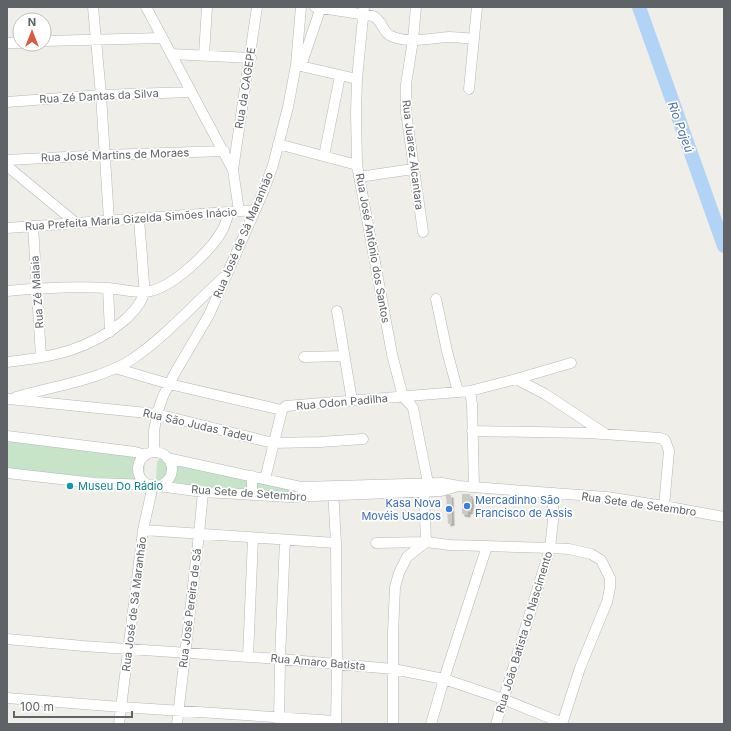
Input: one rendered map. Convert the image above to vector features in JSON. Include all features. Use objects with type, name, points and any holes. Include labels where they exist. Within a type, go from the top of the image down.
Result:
[{"type":"street","points":[[93,7],[101,95],[108,220]]},
{"type":"street","points":[[7,291],[36,288],[108,288],[144,292],[157,289],[167,284],[190,267],[215,240],[234,211],[233,170],[146,7]]},
{"type":"street","points":[[204,55],[207,7]]},
{"type":"street","name":"Rua da CAGEPE","points":[[233,170],[251,58],[257,7]]},
{"type":"street","name":"Rua José de Sá Maranhão","points":[[150,454],[157,414],[169,384],[209,315],[264,190],[299,65],[301,7]]},
{"type":"street","points":[[357,79],[299,65],[319,7],[364,11],[377,18],[390,36],[397,38],[413,40],[448,37],[474,39]]},
{"type":"street","name":"Rua Juarez Alcantara","points":[[416,7],[406,97],[406,112],[423,232]]},
{"type":"street","points":[[469,89],[477,7]]},
{"type":"street","name":"Rua José Antônio dos Santos","points":[[364,11],[357,79],[356,113],[359,177],[392,354],[403,397],[413,408],[426,487],[426,542]]},
{"type":"street","points":[[52,42],[162,38]]},
{"type":"street","points":[[171,54],[251,58]]},
{"type":"street","points":[[324,156],[340,76]]},
{"type":"street","name":"Rua Zé Dantas da Silva","points":[[7,102],[101,95],[191,92]]},
{"type":"street","points":[[278,144],[358,165]]},
{"type":"street","name":"Rua José Martins de Moraes","points":[[7,160],[224,151]]},
{"type":"street","points":[[7,166],[76,222]]},
{"type":"street","points":[[359,177],[413,169]]},
{"type":"street","name":"Rua Prefeita Maria Gizelda Simões Inácio","points":[[7,228],[255,210]]},
{"type":"street","points":[[7,362],[74,350],[110,332],[137,308],[144,292],[139,218]]},
{"type":"street","name":"Rua Zé Malaia","points":[[33,226],[41,357]]},
{"type":"street","points":[[8,399],[86,378],[115,368],[131,360],[163,334],[227,274]]},
{"type":"street","points":[[108,288],[110,332]]},
{"type":"street","points":[[436,299],[447,351],[458,392]]},
{"type":"street","points":[[337,311],[352,401]]},
{"type":"street","points":[[304,356],[344,356]]},
{"type":"street","name":"Rua Odon Padilha","points":[[115,368],[169,384],[282,410],[286,406],[470,391],[571,363]]},
{"type":"street","points":[[516,379],[545,394],[604,433]]},
{"type":"street","points":[[470,391],[472,404],[474,487]]},
{"type":"street","name":"Rua São Judas Tadeu","points":[[8,399],[157,414],[273,443],[363,439]]},
{"type":"street","points":[[265,479],[282,410]]},
{"type":"street","points":[[472,431],[604,433],[660,438],[665,440],[669,451],[664,506]]},
{"type":"street","points":[[7,436],[150,454],[161,454],[167,458],[171,464],[172,472],[169,479],[163,484],[153,485],[142,481],[138,474],[138,467],[141,460],[150,454]]},
{"type":"street","name":"Rua Sete de Setembro","points":[[167,458],[265,479],[306,492]]},
{"type":"street","name":"Rua Sete de Setembro","points":[[7,473],[95,482],[153,485],[203,492],[252,495],[426,487],[442,483],[459,486],[607,497],[724,517]]},
{"type":"street","points":[[252,476],[252,495]]},
{"type":"street","name":"Rua José de Sá Maranhão","points":[[119,724],[143,530],[153,485]]},
{"type":"street","points":[[7,698],[178,710],[279,720],[336,723],[336,542],[333,491]]},
{"type":"street","name":"Rua José Pereira de Sá","points":[[177,724],[203,492]]},
{"type":"street","name":"Rua João Batista do Nascimento","points":[[496,724],[550,548],[553,521],[553,493]]},
{"type":"street","points":[[143,530],[336,542]]},
{"type":"street","points":[[248,657],[253,538]]},
{"type":"street","points":[[279,720],[285,540]]},
{"type":"street","points":[[376,543],[426,542],[450,545],[550,548],[580,551],[597,557],[604,564],[610,578],[610,588],[607,602],[582,661],[562,723]]},
{"type":"street","points":[[393,724],[395,587],[398,573],[407,557],[426,542]]},
{"type":"street","points":[[430,724],[487,546]]},
{"type":"street","name":"Rua Amaro Batista","points":[[7,639],[280,659],[393,669],[444,679],[503,699],[562,723]]},
{"type":"green space","points":[[7,440],[142,456],[145,459],[144,478],[140,481],[7,470]]},
{"type":"green space","points":[[160,458],[274,486],[303,491],[303,494],[159,484],[156,480],[157,462]]},
{"type":"building","name":"Mercadinho São Francisco de Assis","points":[[462,494],[470,494],[472,502],[468,515],[462,514]]},
{"type":"building","name":"Kasa Nova Movéis Usados","points":[[446,495],[451,495],[452,523],[448,524]]},
{"type":"waterway","name":"Rio Pajeú","points":[[639,7],[724,246]]},
{"type":"place","name":"Museu Do Rádio","points":[[70,486]]},
{"type":"place","name":"Mercadinho São Francisco de Assis","points":[[467,506]]},
{"type":"place","name":"Kasa Nova Movéis Usados","points":[[449,509]]}]
